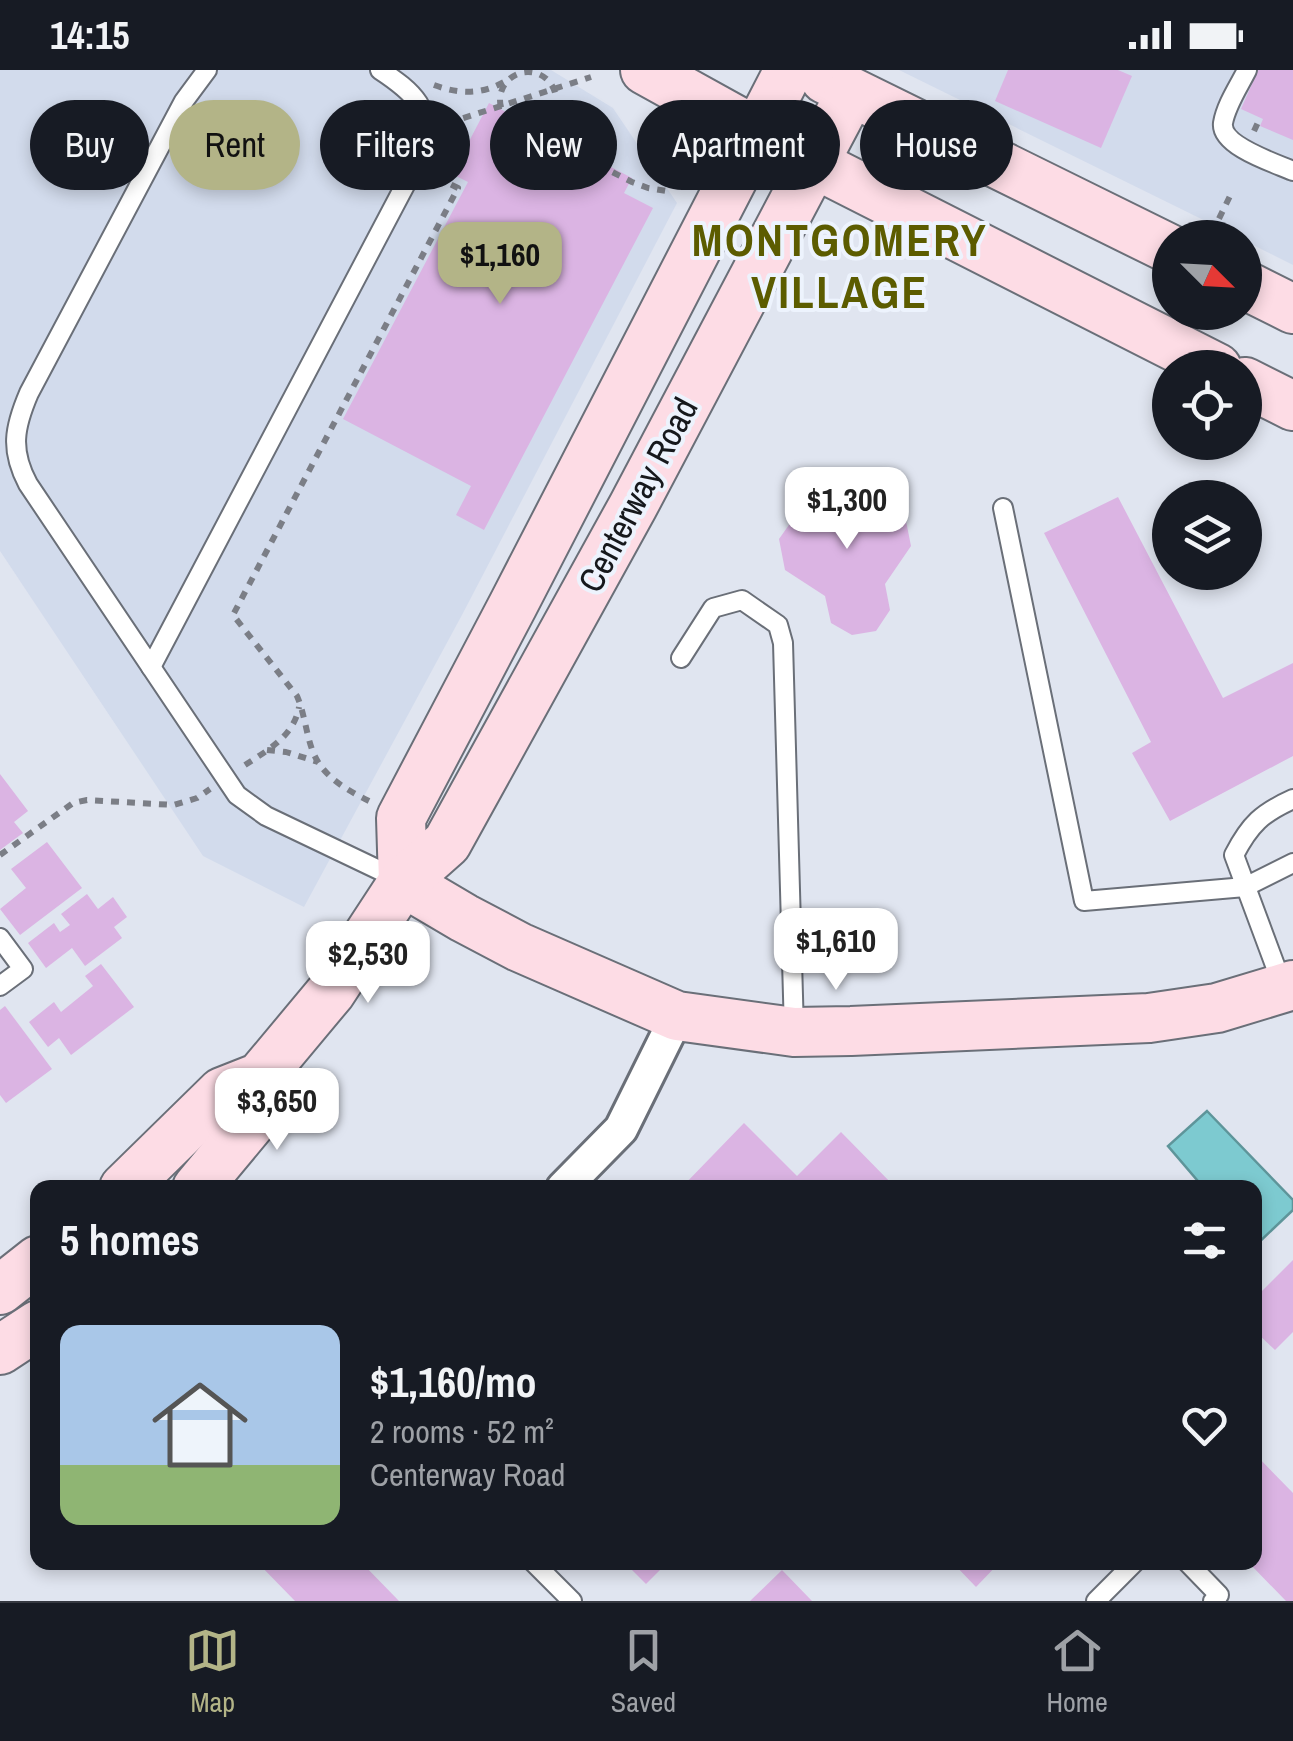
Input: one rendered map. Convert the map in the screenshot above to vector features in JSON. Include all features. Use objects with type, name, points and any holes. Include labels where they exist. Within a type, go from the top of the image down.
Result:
[{"type":"street","points":[[645,70],[699,100]]},
{"type":"street","name":"Centerway Road","points":[[774,100],[789,70]]},
{"type":"street","points":[[809,70],[1152,223]]},
{"type":"street","name":"Centerway Road","points":[[840,115],[854,87]]},
{"type":"street","points":[[840,177],[1182,350]]},
{"type":"street","name":"Centerway Road","points":[[403,882],[401,818],[728,190]]},
{"type":"street","name":"Centerway Road","points":[[133,1180],[222,1092],[260,1077],[330,992],[403,882],[447,843],[634,506],[801,190]]},
{"type":"street","points":[[1262,390],[1293,406]]},
{"type":"street","points":[[403,882],[520,947],[677,1016],[794,1032],[1149,1018],[1290,995]]},
{"type":"street","points":[[571,1180],[621,1129],[677,1016]]},
{"type":"street","name":"Centerway Road","points":[[204,1180],[256,1117],[260,1077]]},
{"type":"street","points":[[0,1290],[30,1266]]},
{"type":"street","points":[[0,1350],[30,1330]]},
{"type":"lane","points":[[207,70],[184,101],[29,393],[15,440],[20,468],[231,786],[246,802],[284,825],[403,882]]},
{"type":"lane","points":[[151,667],[422,153],[426,132],[420,106],[408,90],[380,70]]},
{"type":"lane","points":[[1247,70],[1224,118],[1226,136],[1234,144],[1293,172]]},
{"type":"lane","points":[[1003,508],[1084,901],[1245,887],[1293,863]]},
{"type":"lane","points":[[681,658],[712,608],[742,600],[778,625],[783,643],[794,1032]]},
{"type":"lane","points":[[1290,995],[1234,855],[1247,829],[1269,810],[1293,798]]},
{"type":"lane","points":[[0,938],[23,968],[0,986]]},
{"type":"lane","points":[[541,1570],[572,1601]]},
{"type":"lane","points":[[1096,1601],[1127,1570]]},
{"type":"lane","points":[[1195,1570],[1219,1595],[1214,1601]]},
{"type":"path","points":[[440,96],[426,78],[436,86],[470,93],[489,90],[526,72],[545,78],[556,100]]},
{"type":"path","points":[[519,100],[591,77]]},
{"type":"path","points":[[500,100],[509,79]]},
{"type":"path","points":[[374,803],[344,788],[319,762],[297,696],[233,615],[457,190]]},
{"type":"path","points":[[1209,220],[1231,194]]},
{"type":"path","points":[[238,769],[285,736],[300,709],[297,696]]},
{"type":"path","points":[[266,750],[319,762]]},
{"type":"path","points":[[0,854],[73,804],[87,800],[174,805],[197,798],[211,788]]},
{"type":"shaded area","points":[[0,70],[551,70],[600,100],[490,100],[490,190],[617,190],[617,114],[637,144],[637,190],[668,190],[677,203],[304,907],[203,856],[0,551]]},
{"type":"shaded area","points":[[899,70],[1293,70],[1293,265],[1262,250],[1262,220],[1203,220],[1013,126],[1013,100],[960,100]]},
{"type":"water","points":[[1207,1111],[1293,1200],[1293,1210],[1262,1239],[1262,1180],[1197,1180],[1168,1146]]},
{"type":"building","points":[[1008,70],[1118,70],[1132,76],[1101,148],[1013,109],[1013,100],[995,100]]},
{"type":"building","points":[[1258,70],[1293,70],[1293,140],[1260,126],[1263,119],[1241,109]]},
{"type":"building","points":[[489,103],[490,190],[617,190],[617,170],[632,178],[624,193],[653,208],[484,530],[456,515],[471,486],[343,419],[464,190],[470,190],[470,139]]},
{"type":"building","points":[[847,478],[905,516],[911,546],[885,584],[890,610],[876,631],[852,635],[831,623],[825,596],[785,570],[779,539],[818,484]]},
{"type":"building","points":[[1118,497],[1152,562],[1152,590],[1167,590],[1223,698],[1293,663],[1293,756],[1170,821],[1132,753],[1151,742],[1044,533]]},
{"type":"building","points":[[0,774],[28,811],[14,822],[23,833],[0,850]]},
{"type":"building","points":[[47,842],[82,888],[20,935],[0,909],[26,888],[11,869]]},
{"type":"building","points":[[87,894],[98,909],[113,897],[127,917],[114,927],[122,938],[85,966],[72,948],[46,968],[28,943],[54,923],[60,932],[70,925],[61,914]]},
{"type":"building","points":[[101,964],[134,1007],[71,1055],[59,1038],[48,1047],[29,1022],[54,1002],[61,1012],[93,986],[85,976]]},
{"type":"building","points":[[5,1006],[52,1069],[6,1103],[0,1095],[0,1010]]},
{"type":"building","points":[[744,1123],[797,1176],[841,1132],[888,1180],[689,1180]]},
{"type":"building","points":[[1293,1260],[1293,1332],[1275,1350],[1262,1338],[1262,1291]]},
{"type":"building","points":[[1262,1461],[1293,1493],[1293,1601],[1286,1601],[1256,1570],[1262,1570]]},
{"type":"building","points":[[265,1570],[369,1570],[399,1601],[295,1601]]},
{"type":"building","points":[[632,1570],[660,1570],[646,1584]]},
{"type":"building","points":[[782,1570],[812,1601],[750,1601]]},
{"type":"building","points":[[960,1570],[992,1570],[976,1587]]},
{"type":"district","name":"MONTGOMERY VILLAGE","points":[[840,266]]}]
